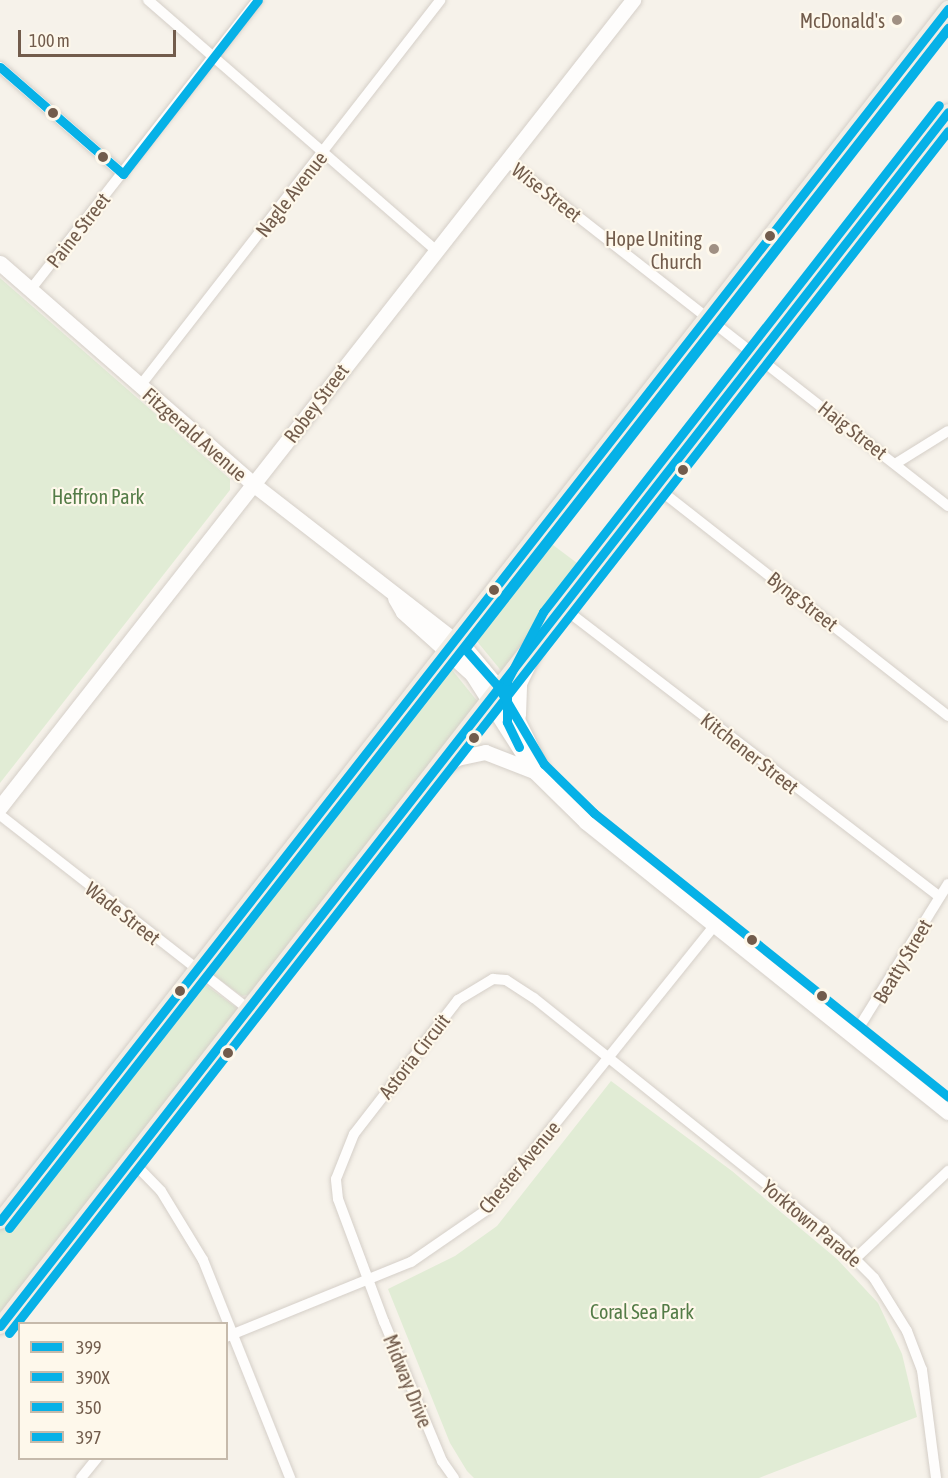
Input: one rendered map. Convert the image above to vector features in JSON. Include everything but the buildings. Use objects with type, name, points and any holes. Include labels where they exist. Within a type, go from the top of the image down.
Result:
[{"type":"main road","points":[[0,1221],[453,645],[948,9]]},
{"type":"main road","points":[[0,1326],[129,1158],[496,694],[948,112]]},
{"type":"street","points":[[148,0],[436,250]]},
{"type":"street","name":"Paine Street","points":[[31,289],[258,0]]},
{"type":"street","name":"Nagle Avenue","points":[[140,386],[440,0]]},
{"type":"street","name":"Robey Street","points":[[0,807],[633,0]]},
{"type":"street","points":[[0,67],[123,174]]},
{"type":"street","name":"Wise Street","points":[[507,161],[757,357]]},
{"type":"street","name":"Fitzgerald Avenue","points":[[0,263],[253,484],[395,598],[403,612],[453,645],[519,720],[547,780]]},
{"type":"street","name":"Haig Street","points":[[757,357],[948,506]]},
{"type":"street","points":[[895,464],[948,431]]},
{"type":"street","name":"Byng Street","points":[[656,487],[948,716]]},
{"type":"street","points":[[519,720],[520,677],[558,613]]},
{"type":"street","name":"Kitchener Street","points":[[558,613],[940,897]]},
{"type":"street","name":"Fitzgerald Avenue","points":[[496,694],[534,771],[547,780],[586,822],[713,927],[948,1112]]},
{"type":"street","points":[[431,774],[457,758],[485,752],[534,771]]},
{"type":"street","name":"Wade Street","points":[[0,815],[248,1009]]},
{"type":"street","name":"Beatty Street","points":[[853,1037],[948,884]]},
{"type":"street","name":"Chester Avenue","points":[[229,1336],[411,1262],[485,1211],[713,927]]},
{"type":"street","name":"Astoria Circuit","points":[[368,1280],[338,1199],[340,1159],[458,999],[480,984],[506,980],[609,1058]]},
{"type":"street","name":"Yorktown Parade","points":[[609,1058],[856,1258],[887,1295],[916,1351],[930,1406],[936,1478]]},
{"type":"street","points":[[129,1158],[182,1221],[223,1322]]},
{"type":"street","points":[[856,1258],[948,1171]]},
{"type":"street","name":"Midway Drive","points":[[368,1280],[442,1461],[454,1478]]},
{"type":"street","points":[[229,1336],[290,1478]]},
{"type":"street","points":[[81,1478],[95,1460]]},
{"type":"green space","name":"Heffron Park","points":[[0,278],[230,479],[230,490],[0,783]]},
{"type":"green space","points":[[545,539],[585,569],[503,673],[471,634]]},
{"type":"green space","points":[[449,666],[478,702],[252,994],[242,996],[209,972],[209,962]]},
{"type":"green space","points":[[203,983],[237,1008],[235,1015],[0,1316],[0,1230],[191,987]]},
{"type":"green space","name":"Coral Sea Park","points":[[611,1081],[732,1171],[837,1259],[878,1303],[902,1354],[917,1417],[759,1478],[474,1478],[467,1471],[450,1443],[388,1289],[455,1256],[497,1226]]},
{"type":"transit line","name":"397","points":[[0,67],[123,174],[258,0]]},
{"type":"transit line","name":"399","points":[[0,1221],[948,9]]},
{"type":"transit line","name":"390X","points":[[9,1228],[948,28]]},
{"type":"transit line","name":"350","points":[[948,29],[465,649],[497,685],[544,764],[594,813],[948,1097]]},
{"type":"transit line","name":"350","points":[[519,747],[507,722],[507,681],[543,612],[939,105]]},
{"type":"transit line","name":"399","points":[[0,1326],[948,112]]},
{"type":"transit line","name":"390X","points":[[9,1333],[948,131]]},
{"type":"place","name":"McDonald's","points":[[897,20]]},
{"type":"place","name":"Hope Uniting Church","points":[[714,249]]}]
